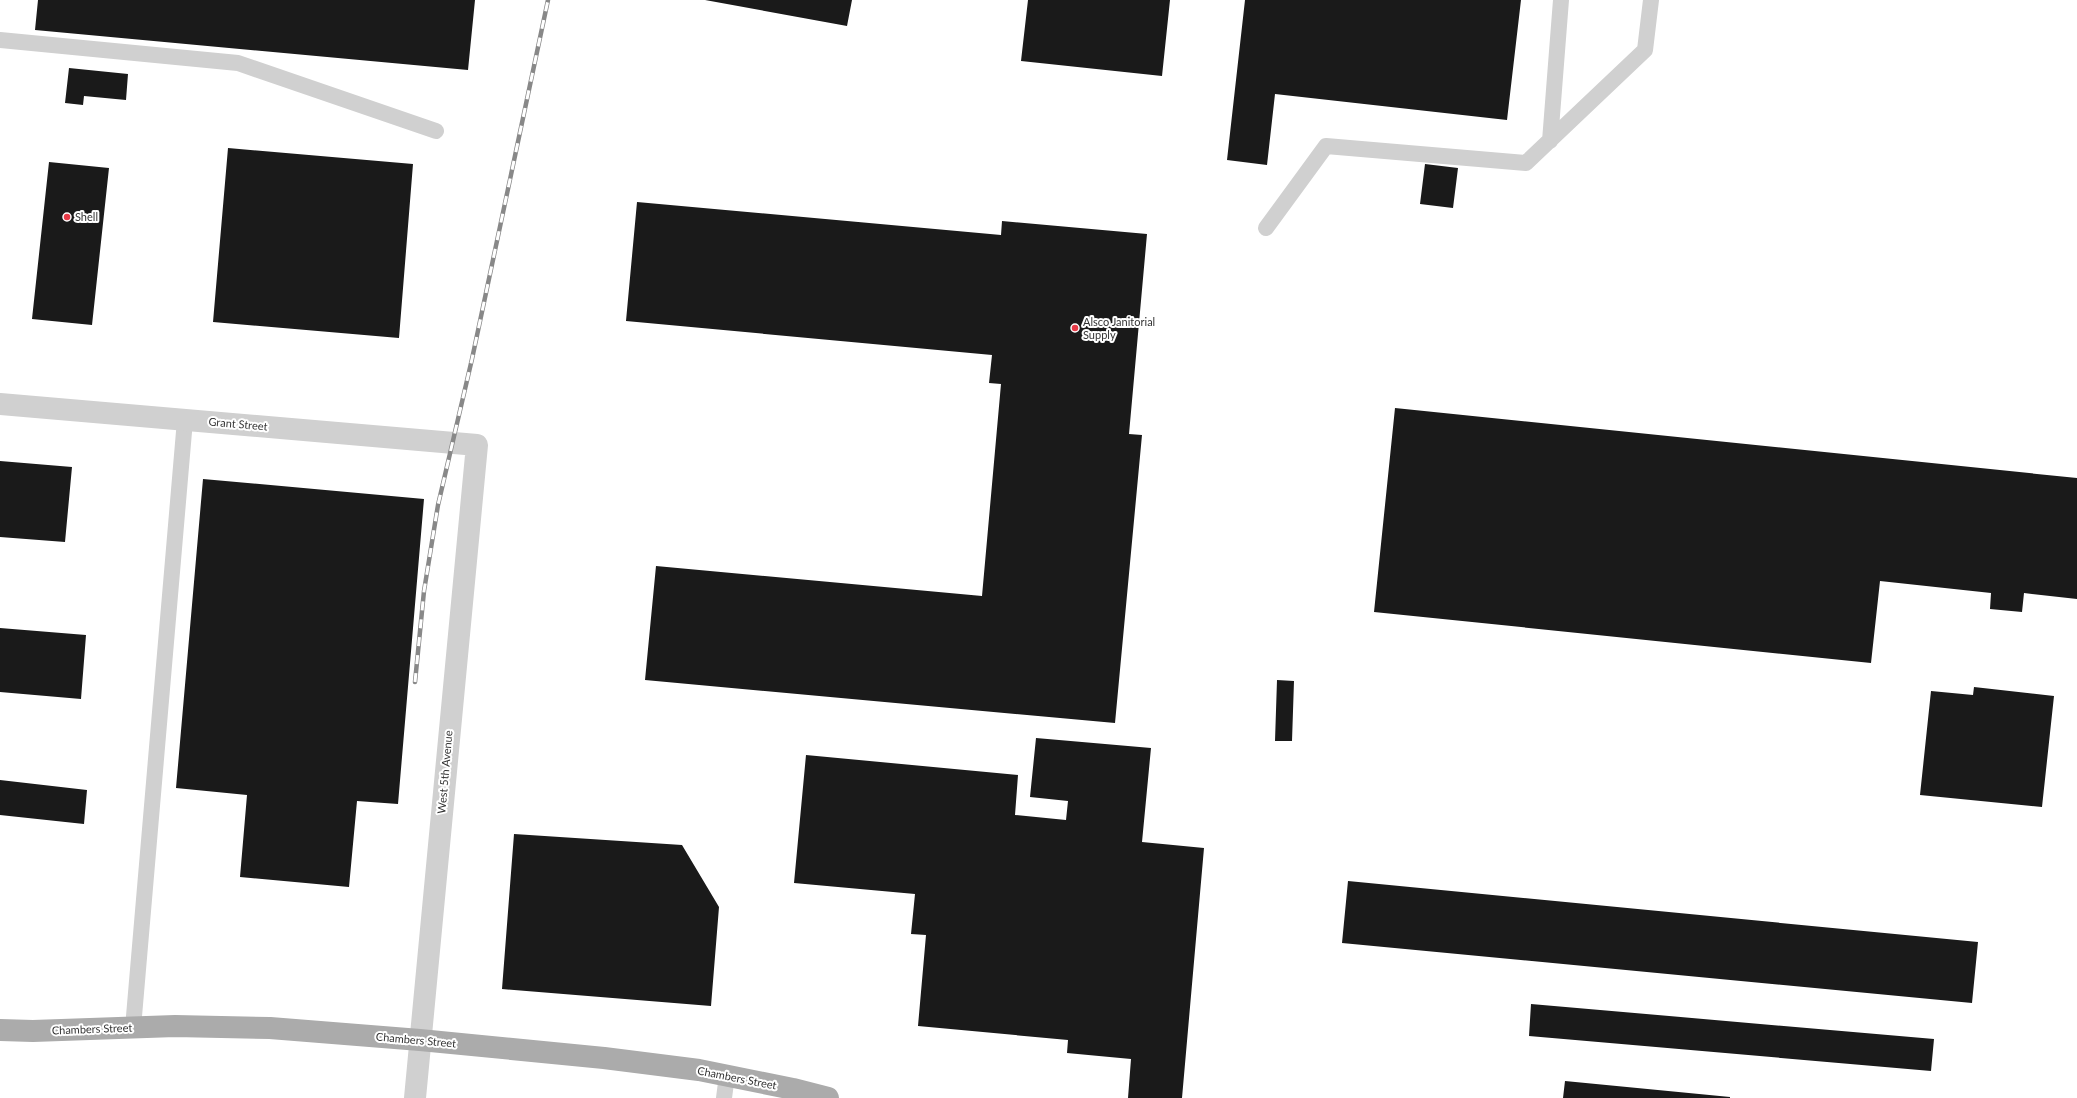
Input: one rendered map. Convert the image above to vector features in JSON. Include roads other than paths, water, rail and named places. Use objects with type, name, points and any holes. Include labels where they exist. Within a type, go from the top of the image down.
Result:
[{"type":"main road","name":"Chambers Street","points":[[0,1030],[33,1031],[133,1028],[270,1028],[420,1040],[612,1059],[699,1070],[793,1088],[828,1098]]},
{"type":"street","name":"Grant Street","points":[[0,404],[476,445]]},
{"type":"street","name":"West 5th Avenue","points":[[415,1098],[476,445]]},
{"type":"lane","points":[[1550,141],[1561,0]]},
{"type":"lane","points":[[1266,228],[1326,146],[1526,163],[1645,50],[1651,0]]},
{"type":"lane","points":[[0,40],[238,63],[436,131]]},
{"type":"lane","points":[[133,1028],[185,420]]},
{"type":"lane","points":[[724,1098],[727,1075]]},
{"type":"railway","points":[[415,682],[424,591],[438,505],[472,359],[548,0]]},
{"type":"place","name":"Shell","points":[[67,217]]},
{"type":"place","name":"Alsco Janitorial Supply","points":[[1075,328]]}]
